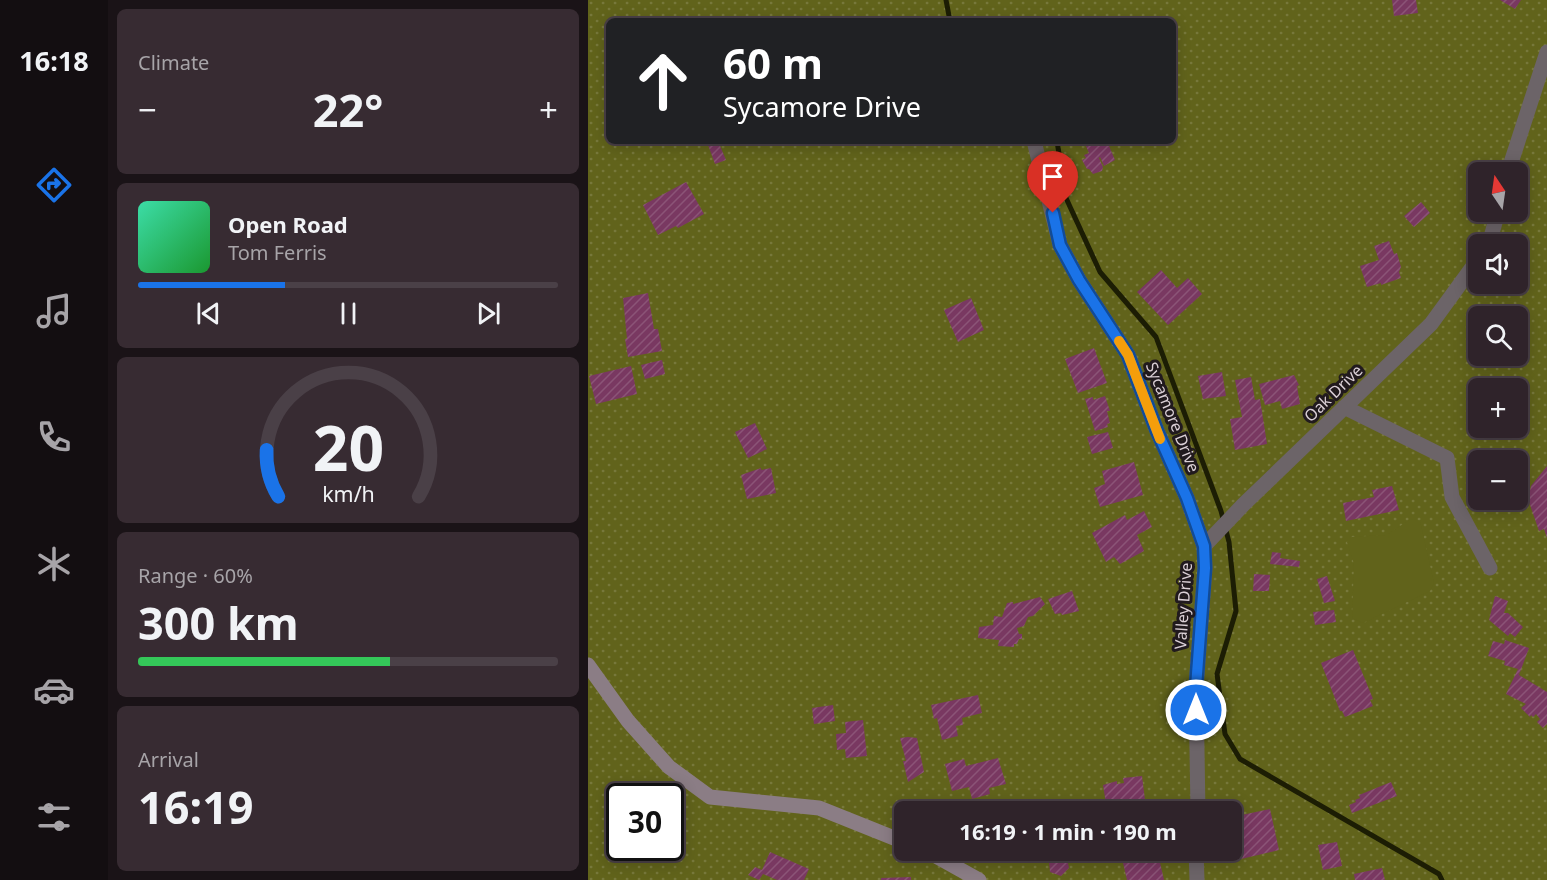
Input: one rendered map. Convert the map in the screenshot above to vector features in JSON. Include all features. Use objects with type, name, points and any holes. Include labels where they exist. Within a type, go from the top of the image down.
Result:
[{"type":"main road","points":[[588,665],[628,721],[669,767],[710,797],[819,808],[894,838]]},
{"type":"main road","points":[[945,861],[979,880]]},
{"type":"street","points":[[1511,162],[1547,52]]},
{"type":"street","name":"Sycamore Drive","points":[[1036,144],[1060,245],[1079,280],[1128,355],[1157,431],[1209,540]]},
{"type":"street","name":"Oak Drive","points":[[1209,540],[1431,324],[1468,273]]},
{"type":"street","points":[[1344,407],[1447,458],[1452,497],[1490,568]]},
{"type":"street","name":"Valley Drive","points":[[1198,801],[1196,687],[1209,540]]},
{"type":"street","points":[[1196,861],[1197,880]]},
{"type":"shaded area","points":[[588,0],[1547,0],[1547,880],[588,880]]},
{"type":"shaded area","points":[[1411,519],[1420,521],[1434,583],[1430,591],[1363,623],[1352,618],[1354,564],[1347,542],[1352,537],[1386,535]]},
{"type":"building","points":[[1392,0],[1416,0],[1418,13],[1394,16]]},
{"type":"building","points":[[1500,0],[1521,0],[1515,9]]},
{"type":"building","points":[[719,144],[726,160],[715,164],[708,145]]},
{"type":"building","points":[[1085,144],[1108,144],[1115,160],[1104,166],[1100,157],[1102,171],[1093,174],[1082,160],[1086,158],[1084,155],[1089,153]]},
{"type":"building","points":[[686,182],[704,214],[678,228],[676,226],[658,235],[643,205]]},
{"type":"building","points":[[1421,202],[1430,213],[1414,227],[1404,216]]},
{"type":"building","points":[[1389,241],[1394,254],[1397,253],[1401,278],[1367,287],[1360,266],[1379,260],[1374,246]]},
{"type":"building","points":[[1161,270],[1177,288],[1188,278],[1202,294],[1168,325],[1137,292]]},
{"type":"building","points":[[648,293],[654,329],[658,329],[662,351],[628,357],[623,298]]},
{"type":"building","points":[[971,298],[984,330],[958,342],[944,310]]},
{"type":"building","points":[[1094,348],[1107,383],[1078,393],[1065,359]]},
{"type":"building","points":[[662,360],[665,374],[645,379],[641,365]]},
{"type":"building","points":[[631,366],[637,394],[596,404],[589,376]]},
{"type":"building","points":[[1222,372],[1226,396],[1203,399],[1198,376]]},
{"type":"building","points":[[1294,375],[1299,385],[1297,386],[1300,404],[1282,409],[1280,401],[1265,405],[1259,384]]},
{"type":"building","points":[[1251,377],[1255,400],[1260,399],[1267,444],[1235,450],[1230,419],[1242,417],[1235,380]]},
{"type":"building","points":[[1105,396],[1110,411],[1107,411],[1110,423],[1107,424],[1108,427],[1095,431],[1085,399],[1093,397],[1093,400]]},
{"type":"building","points":[[755,423],[767,449],[748,458],[735,432]]},
{"type":"building","points":[[1108,432],[1113,448],[1092,454],[1087,437]]},
{"type":"building","points":[[1134,462],[1143,495],[1100,507],[1094,488],[1105,484],[1102,471]]},
{"type":"building","points":[[1547,466],[1547,538],[1544,529],[1539,531],[1528,499],[1531,486]]},
{"type":"building","points":[[761,468],[761,470],[771,468],[776,493],[747,499],[741,475]]},
{"type":"building","points":[[1392,486],[1399,510],[1346,521],[1343,503],[1374,497],[1372,490]]},
{"type":"building","points":[[1144,511],[1152,527],[1137,535],[1144,551],[1120,564],[1114,557],[1106,562],[1092,533],[1125,515],[1127,520]]},
{"type":"building","points":[[1272,552],[1281,553],[1280,558],[1300,561],[1299,567],[1270,564]]},
{"type":"building","points":[[1254,574],[1270,575],[1269,591],[1253,591]]},
{"type":"building","points":[[1327,576],[1335,601],[1324,603],[1317,579]]},
{"type":"building","points":[[1072,591],[1079,611],[1062,615],[1061,613],[1055,614],[1048,599]]},
{"type":"building","points":[[1495,596],[1508,601],[1504,613],[1508,613],[1523,627],[1515,637],[1510,633],[1508,636],[1489,620]]},
{"type":"building","points":[[1040,597],[1045,604],[1033,616],[1028,617],[1024,626],[1017,628],[1019,634],[1022,634],[1022,639],[1014,644],[1014,647],[998,646],[999,640],[978,638],[979,627],[993,625],[994,616],[1002,617],[1007,603],[1013,602],[1013,604]]},
{"type":"building","points":[[1334,610],[1336,622],[1315,625],[1313,612]]},
{"type":"building","points":[[1505,640],[1529,648],[1519,675],[1547,692],[1547,724],[1543,728],[1537,722],[1540,719],[1536,714],[1530,717],[1521,708],[1526,704],[1506,694],[1518,669],[1504,665],[1505,661],[1488,656],[1493,641],[1504,644]]},
{"type":"building","points":[[1353,650],[1373,699],[1370,700],[1373,706],[1345,717],[1340,711],[1321,663]]},
{"type":"building","points":[[978,695],[982,713],[962,718],[963,725],[956,726],[958,736],[942,740],[937,718],[934,719],[931,705]]},
{"type":"building","points":[[833,705],[835,721],[814,724],[812,708]]},
{"type":"building","points":[[863,720],[867,756],[846,758],[845,749],[837,750],[836,734],[846,733],[845,722]]},
{"type":"building","points":[[900,738],[917,738],[924,772],[908,782]]},
{"type":"building","points":[[998,758],[1006,784],[989,788],[990,794],[972,799],[969,787],[952,791],[945,764],[964,759],[966,766]]},
{"type":"building","points":[[1142,776],[1145,800],[1106,801],[1103,785],[1117,781],[1117,784],[1124,783],[1123,778]]},
{"type":"building","points":[[1391,782],[1397,796],[1352,813],[1349,805],[1360,798],[1359,795]]},
{"type":"building","points":[[1270,809],[1279,850],[1242,859],[1242,815]]},
{"type":"building","points":[[1337,842],[1342,866],[1323,870],[1318,845]]},
{"type":"building","points":[[770,852],[809,869],[804,880],[777,880],[763,874],[759,880],[748,875],[755,867],[762,870]]},
{"type":"building","points":[[1068,861],[1069,868],[1061,876],[1050,872],[1049,862]]},
{"type":"building","points":[[1123,861],[1160,861],[1164,880],[1127,880]]},
{"type":"building","points":[[1382,868],[1385,880],[1355,880],[1354,874]]},
{"type":"building","points":[[911,877],[911,880],[881,880],[881,878]]},
{"type":"waterway","points":[[946,0],[949,18]]},
{"type":"waterway","points":[[1057,144],[1066,198],[1100,272],[1156,337],[1221,511],[1229,542],[1236,611],[1217,674],[1225,734],[1240,759],[1439,874],[1442,880]]},
{"type":"slow traffic","points":[[1119,341],[1128,355],[1160,439]]},
{"type":"route","points":[[1053,213],[1060,245],[1079,280],[1128,355],[1157,431],[1187,498],[1204,546],[1205,568],[1196,710]]}]
